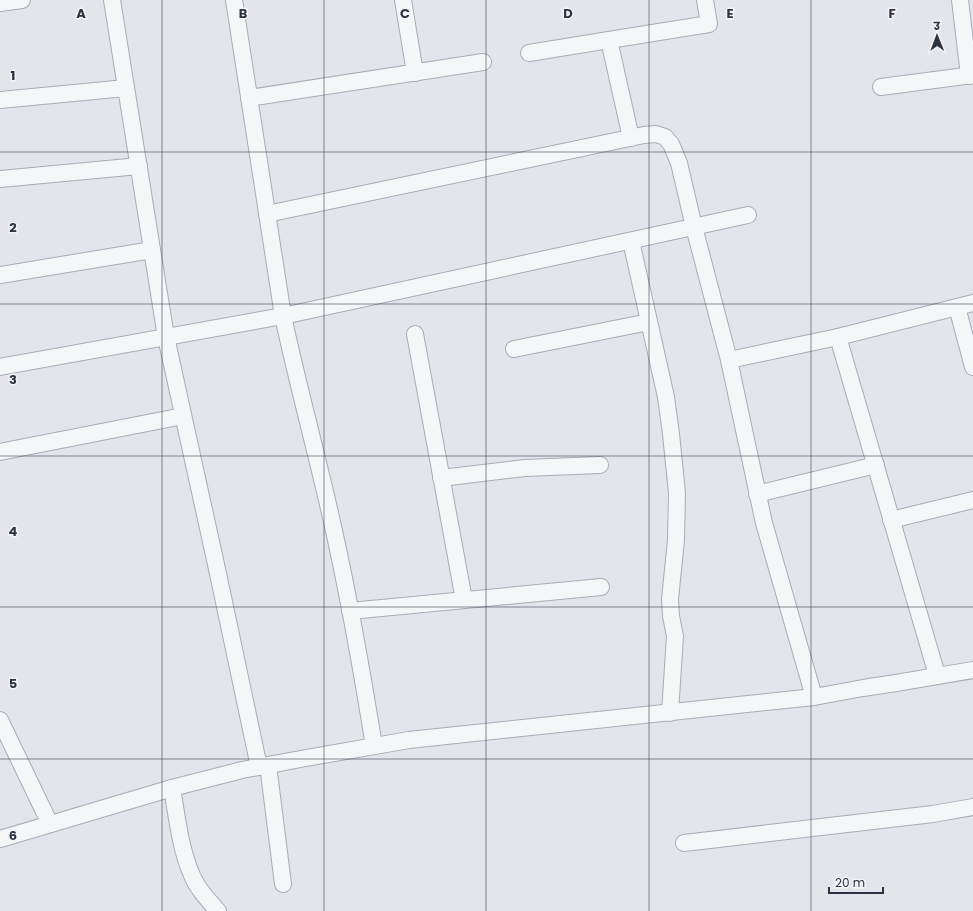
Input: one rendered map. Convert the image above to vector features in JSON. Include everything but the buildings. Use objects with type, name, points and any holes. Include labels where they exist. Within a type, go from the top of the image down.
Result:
[{"type":"street","points":[[2,2],[22,0]]},
{"type":"street","points":[[112,0],[166,337],[217,569],[264,766],[283,884]]},
{"type":"street","points":[[234,0],[283,316],[292,360],[336,540],[361,666],[374,746]]},
{"type":"street","points":[[403,0],[415,73]]},
{"type":"street","points":[[529,53],[709,24],[705,0]]},
{"type":"street","points":[[882,87],[971,76],[960,0]]},
{"type":"street","points":[[609,40],[631,138]]},
{"type":"street","points":[[249,98],[483,62]]},
{"type":"street","points":[[0,100],[126,88]]},
{"type":"street","points":[[267,214],[631,138],[656,134],[665,137],[671,144],[679,164],[729,360],[766,530],[814,697]]},
{"type":"street","points":[[0,179],[139,166]]},
{"type":"street","points":[[0,367],[283,316],[748,215]]},
{"type":"street","points":[[631,240],[648,322],[666,397],[677,492],[676,540],[670,599],[671,616],[675,636],[670,713]]},
{"type":"street","points":[[0,275],[152,250]]},
{"type":"street","points":[[729,360],[838,337],[973,304]]},
{"type":"street","points":[[958,307],[973,367]]},
{"type":"street","points":[[514,349],[648,322]]},
{"type":"street","points":[[415,334],[464,600]]},
{"type":"street","points":[[838,337],[937,675]]},
{"type":"street","points":[[0,452],[183,416]]},
{"type":"street","points":[[441,478],[525,468],[600,465]]},
{"type":"street","points":[[757,494],[876,465]]},
{"type":"street","points":[[891,520],[973,500]]},
{"type":"street","points":[[350,611],[601,587]]},
{"type":"street","points":[[0,839],[172,788],[242,770],[374,746],[409,740],[814,697],[973,670]]},
{"type":"street","points":[[0,720],[50,824]]},
{"type":"street","points":[[172,788],[182,843],[191,875],[209,901],[218,911]]},
{"type":"street","points":[[684,843],[973,808]]}]
